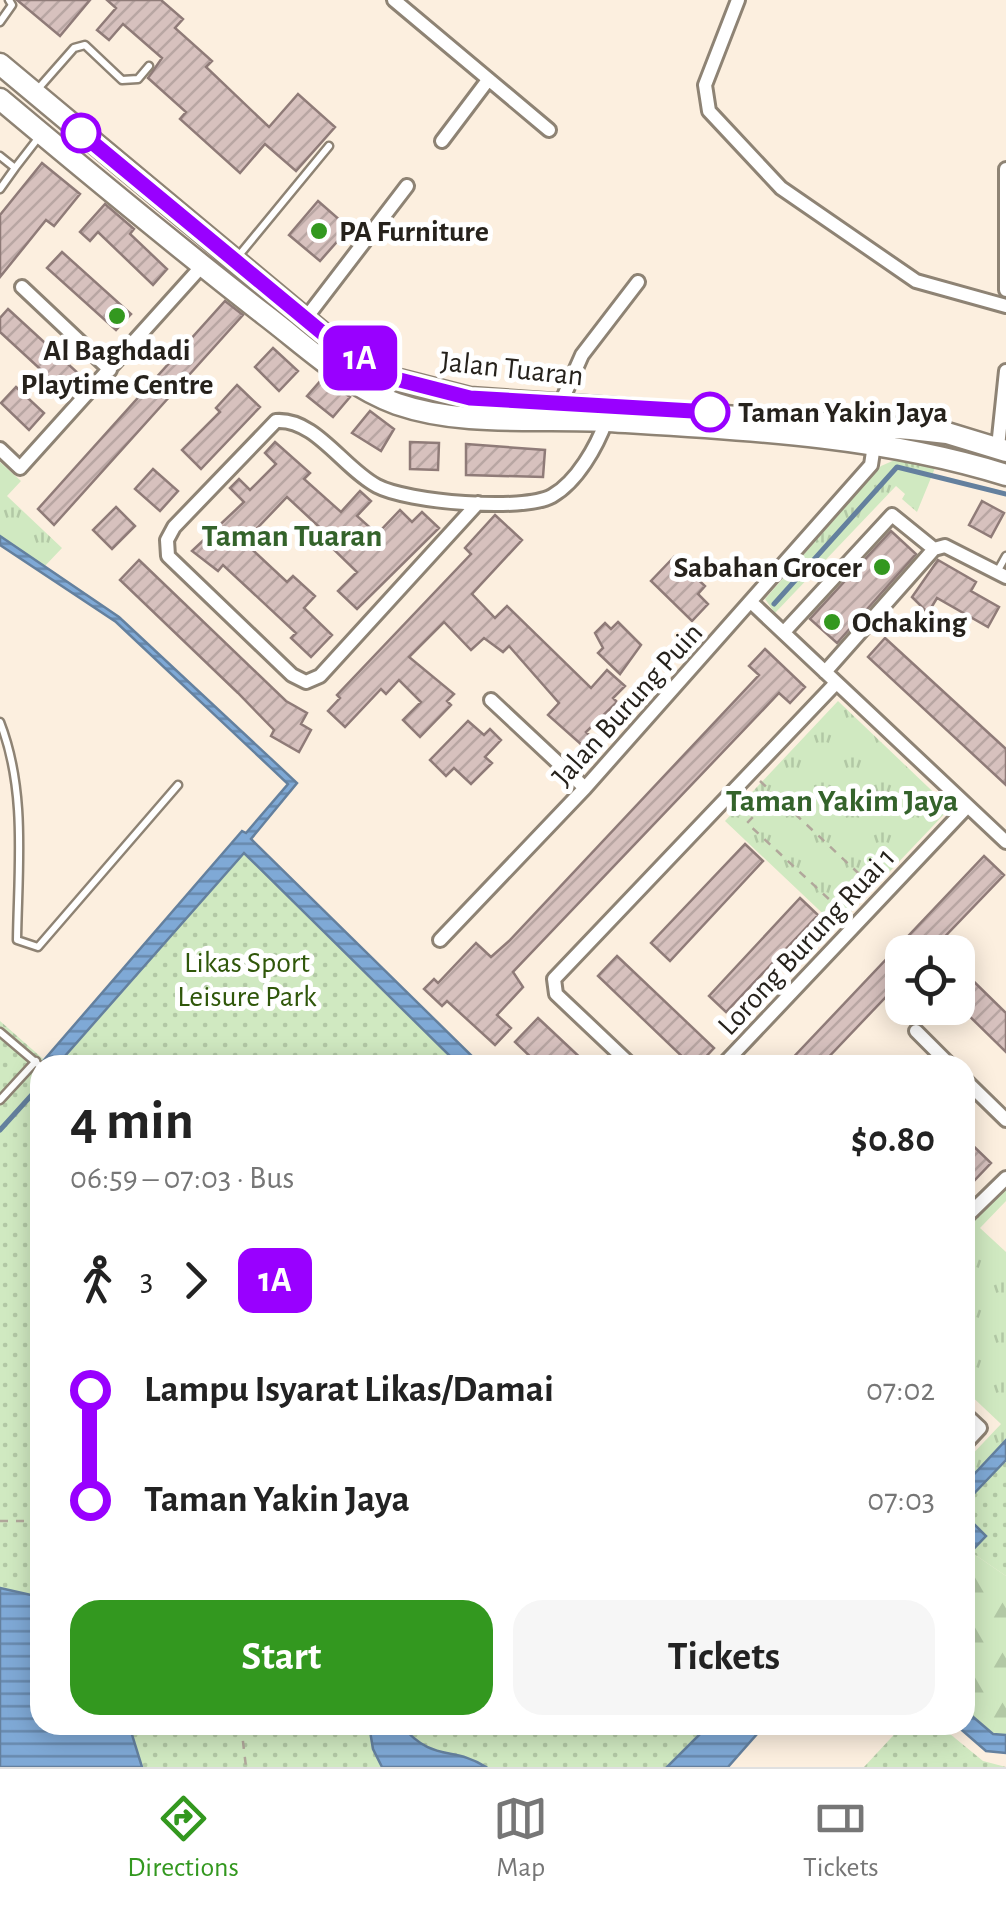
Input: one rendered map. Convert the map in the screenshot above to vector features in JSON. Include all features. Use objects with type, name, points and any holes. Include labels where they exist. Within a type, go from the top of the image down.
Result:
[{"type":"main road","name":"Jalan Tuaran","points":[[0,64],[306,318],[392,378],[433,392],[560,405],[749,414],[946,433],[1003,452]]},
{"type":"main road","name":"Jalan Tuaran","points":[[6,106],[201,267],[348,379],[395,403],[447,417],[606,421],[874,445],[925,453],[1006,474]]},
{"type":"street","points":[[394,0],[550,130]]},
{"type":"street","points":[[738,0],[705,84],[709,111],[781,188],[916,281],[1006,306]]},
{"type":"street","points":[[442,140],[488,80]]},
{"type":"street","points":[[1006,169],[1006,290]]},
{"type":"street","points":[[306,318],[407,186]]},
{"type":"street","points":[[0,449],[20,468],[201,267]]},
{"type":"street","points":[[560,405],[582,356],[638,282]]},
{"type":"street","points":[[22,288],[110,370]]},
{"type":"street","points":[[1003,452],[1006,371]]},
{"type":"street","points":[[478,503],[320,676],[306,682],[292,675],[168,556],[167,540],[174,527],[276,422],[293,420],[306,428],[352,470],[380,488],[478,503],[550,498],[585,462],[606,421]]},
{"type":"street","name":"Jalan Burung Puin","points":[[440,940],[585,788],[752,603],[871,464],[874,445]]},
{"type":"street","points":[[784,632],[892,515],[934,548]]},
{"type":"street","points":[[825,672],[934,548],[945,546],[1002,575]]},
{"type":"street","points":[[752,603],[1006,842]]},
{"type":"street","points":[[620,1055],[556,994],[554,979],[836,683]]},
{"type":"street","points":[[492,700],[585,788]]},
{"type":"street","name":"Lorong Burung Ruai 1","points":[[732,1055],[966,808]]},
{"type":"street","points":[[916,1031],[940,1055]]},
{"type":"street","points":[[975,1090],[1006,1120]]},
{"type":"street","points":[[975,1208],[1006,1178]]},
{"type":"lane","points":[[0,22],[12,5],[9,0]]},
{"type":"lane","points":[[33,94],[74,48],[85,45],[122,80],[138,78],[149,66]]},
{"type":"lane","points":[[0,189],[43,133]]},
{"type":"lane","points":[[236,260],[329,146]]},
{"type":"lane","points":[[0,156],[15,168]]},
{"type":"lane","points":[[1002,575],[1006,556]]},
{"type":"lane","points":[[0,722],[11,751],[19,815],[17,940],[38,947],[178,786]]},
{"type":"lane","points":[[0,1032],[30,1057]]},
{"type":"lane","points":[[0,1100],[30,1072]]},
{"type":"path","points":[[759,781],[876,890]]},
{"type":"path","points":[[774,794],[748,823],[818,889],[832,902],[860,874]]},
{"type":"path","points":[[0,1521],[30,1522]]},
{"type":"path","points":[[242,1735],[246,1767]]},
{"type":"green space","points":[[897,459],[935,468],[917,512],[902,499],[905,494],[896,486],[775,613],[765,599],[881,466]]},
{"type":"green space","points":[[0,462],[21,481],[7,496],[62,548],[44,567],[0,536]]},
{"type":"green space","points":[[838,701],[950,808],[837,927],[725,821]]},
{"type":"green space","name":"Likas Sport Leisure Park","points":[[244,852],[449,1055],[66,1055]]},
{"type":"green space","points":[[0,1021],[39,1055],[30,1055],[30,1735],[699,1735],[667,1767],[0,1767]]},
{"type":"green space","points":[[1006,1187],[1006,1201],[980,1228],[1006,1252],[1006,1440],[975,1473],[975,1451],[1001,1424],[975,1399],[975,1218]]},
{"type":"green space","points":[[1006,1460],[1006,1576],[975,1555],[975,1548],[986,1536],[975,1525],[975,1493]]},
{"type":"green space","points":[[975,1555],[1006,1576],[1006,1735],[994,1734],[975,1718]]},
{"type":"green space","points":[[894,1735],[951,1735],[983,1761],[1006,1767],[864,1767]]},
{"type":"water","points":[[0,536],[119,617],[297,783],[251,839],[471,1055],[449,1055],[244,853],[66,1055],[48,1055],[242,831],[246,833],[288,784],[116,622],[0,545]]},
{"type":"water","points":[[1006,1440],[1006,1460],[975,1493],[975,1473]]},
{"type":"water","points":[[975,1525],[986,1536],[975,1548]]},
{"type":"water","points":[[0,1588],[30,1595],[30,1735],[132,1735],[142,1767],[0,1767]]},
{"type":"water","points":[[975,1719],[993,1734],[1006,1735],[1006,1753],[986,1751],[968,1735],[975,1735]]},
{"type":"water","points":[[371,1735],[411,1735],[433,1750],[474,1760],[486,1767],[382,1767]]},
{"type":"water","points":[[699,1735],[756,1735],[728,1767],[667,1767]]},
{"type":"building","points":[[17,0],[90,0],[60,36]]},
{"type":"building","points":[[107,0],[161,0],[183,19],[175,28],[212,61],[206,67],[269,127],[298,94],[335,127],[296,171],[265,144],[240,173],[180,119],[186,112],[148,78],[162,58],[123,24],[109,40],[97,30],[116,8]]},
{"type":"building","points":[[42,163],[80,194],[54,226],[46,220],[0,277],[0,215]]},
{"type":"building","name":"PA Furniture","points":[[318,201],[349,228],[320,261],[289,235]]},
{"type":"building","points":[[105,204],[134,229],[130,234],[167,269],[153,285],[98,232],[90,241],[80,232]]},
{"type":"building","points":[[62,252],[131,314],[116,330],[47,268]]},
{"type":"building","points":[[225,301],[243,315],[54,525],[38,509]]},
{"type":"building","points":[[8,309],[80,375],[64,391],[0,332],[0,318]]},
{"type":"building","points":[[273,348],[298,371],[279,391],[255,367]]},
{"type":"building","points":[[323,378],[350,397],[333,417],[307,396]]},
{"type":"building","points":[[237,385],[260,407],[201,469],[182,450],[220,412],[216,408]]},
{"type":"building","points":[[16,387],[44,413],[29,430],[1,403]]},
{"type":"building","points":[[370,411],[394,429],[381,451],[352,433]]},
{"type":"building","points":[[275,442],[310,473],[304,479],[341,512],[360,491],[371,501],[357,516],[377,534],[400,510],[412,522],[422,512],[439,528],[357,609],[338,591],[357,572],[326,542],[330,537],[287,497],[244,542],[287,582],[293,576],[315,596],[304,608],[332,635],[311,657],[291,638],[296,633],[223,565],[218,571],[192,551],[244,502],[230,488],[239,479],[250,490],[276,464],[265,453]]},
{"type":"building","points":[[410,442],[439,443],[438,470],[410,469]]},
{"type":"building","points":[[466,444],[545,450],[543,477],[466,475]]},
{"type":"building","points":[[153,469],[178,491],[160,511],[135,489]]},
{"type":"building","points":[[982,501],[1004,513],[991,537],[969,525]]},
{"type":"building","points":[[116,507],[135,526],[112,549],[93,530]]},
{"type":"building","points":[[495,515],[522,540],[472,594],[495,618],[507,606],[591,688],[607,670],[625,686],[613,698],[617,702],[586,732],[591,737],[583,746],[548,715],[559,703],[509,646],[503,652],[484,638],[471,650],[444,622],[409,657],[454,694],[447,701],[451,705],[420,737],[403,720],[421,702],[399,680],[386,694],[381,689],[345,727],[328,711],[340,698],[337,695],[471,554],[465,548]]},
{"type":"building","points":[[891,531],[916,554],[837,643],[810,619]]},
{"type":"building","points":[[674,557],[705,586],[698,594],[708,604],[692,621],[651,581]]},
{"type":"building","points":[[139,560],[286,701],[307,713],[301,724],[311,730],[299,752],[271,736],[274,730],[120,580]]},
{"type":"building","points":[[938,560],[976,582],[971,591],[999,607],[988,627],[937,598],[928,613],[912,597]]},
{"type":"building","points":[[618,622],[641,645],[620,674],[598,653],[603,648],[595,633],[605,623],[611,629]]},
{"type":"building","points":[[885,638],[1006,749],[1006,785],[868,657]]},
{"type":"building","points":[[765,649],[805,687],[790,703],[779,693],[513,972],[523,987],[497,1015],[511,1028],[495,1045],[447,1001],[442,1006],[424,989],[434,979],[438,983],[476,943],[491,957],[509,941],[759,675],[749,666]]},
{"type":"building","points":[[468,721],[484,735],[490,729],[501,740],[485,757],[492,763],[471,784],[454,768],[446,776],[430,760]]},
{"type":"building","points":[[745,844],[763,861],[670,961],[651,943]]},
{"type":"building","points":[[984,856],[1004,875],[946,935],[909,935]]},
{"type":"building","points":[[800,898],[818,915],[726,1012],[709,996]]},
{"type":"building","points":[[617,956],[714,1048],[707,1055],[681,1055],[598,976]]},
{"type":"building","points":[[885,960],[885,998],[831,1055],[795,1055]]},
{"type":"building","points":[[975,983],[1006,1013],[1006,1052],[975,1022]]},
{"type":"building","points":[[538,1018],[577,1055],[529,1055],[515,1042]]},
{"type":"building","points":[[975,1148],[991,1163],[975,1180]]},
{"type":"waterway","points":[[774,604],[897,467],[1006,494]]},
{"type":"waterway","points":[[0,1130],[30,1097]]},
{"type":"bus line","name":"1A","points":[[81,133],[331,340],[392,378],[433,392],[470,398],[710,412]]},
{"type":"place","name":"PA Furniture","points":[[319,231]]},
{"type":"place","name":"Al Baghdadi Playtime Centre","points":[[117,316]]},
{"type":"place","name":"Taman Yakin Jaya","points":[[710,412]]},
{"type":"place","name":"Sabahan Grocer","points":[[882,567]]},
{"type":"place","name":"Ochaking","points":[[832,622]]},
{"type":"district","name":"Taman Tuaran","points":[[292,535]]},
{"type":"district","name":"Taman Yakim Jaya","points":[[842,800]]}]
